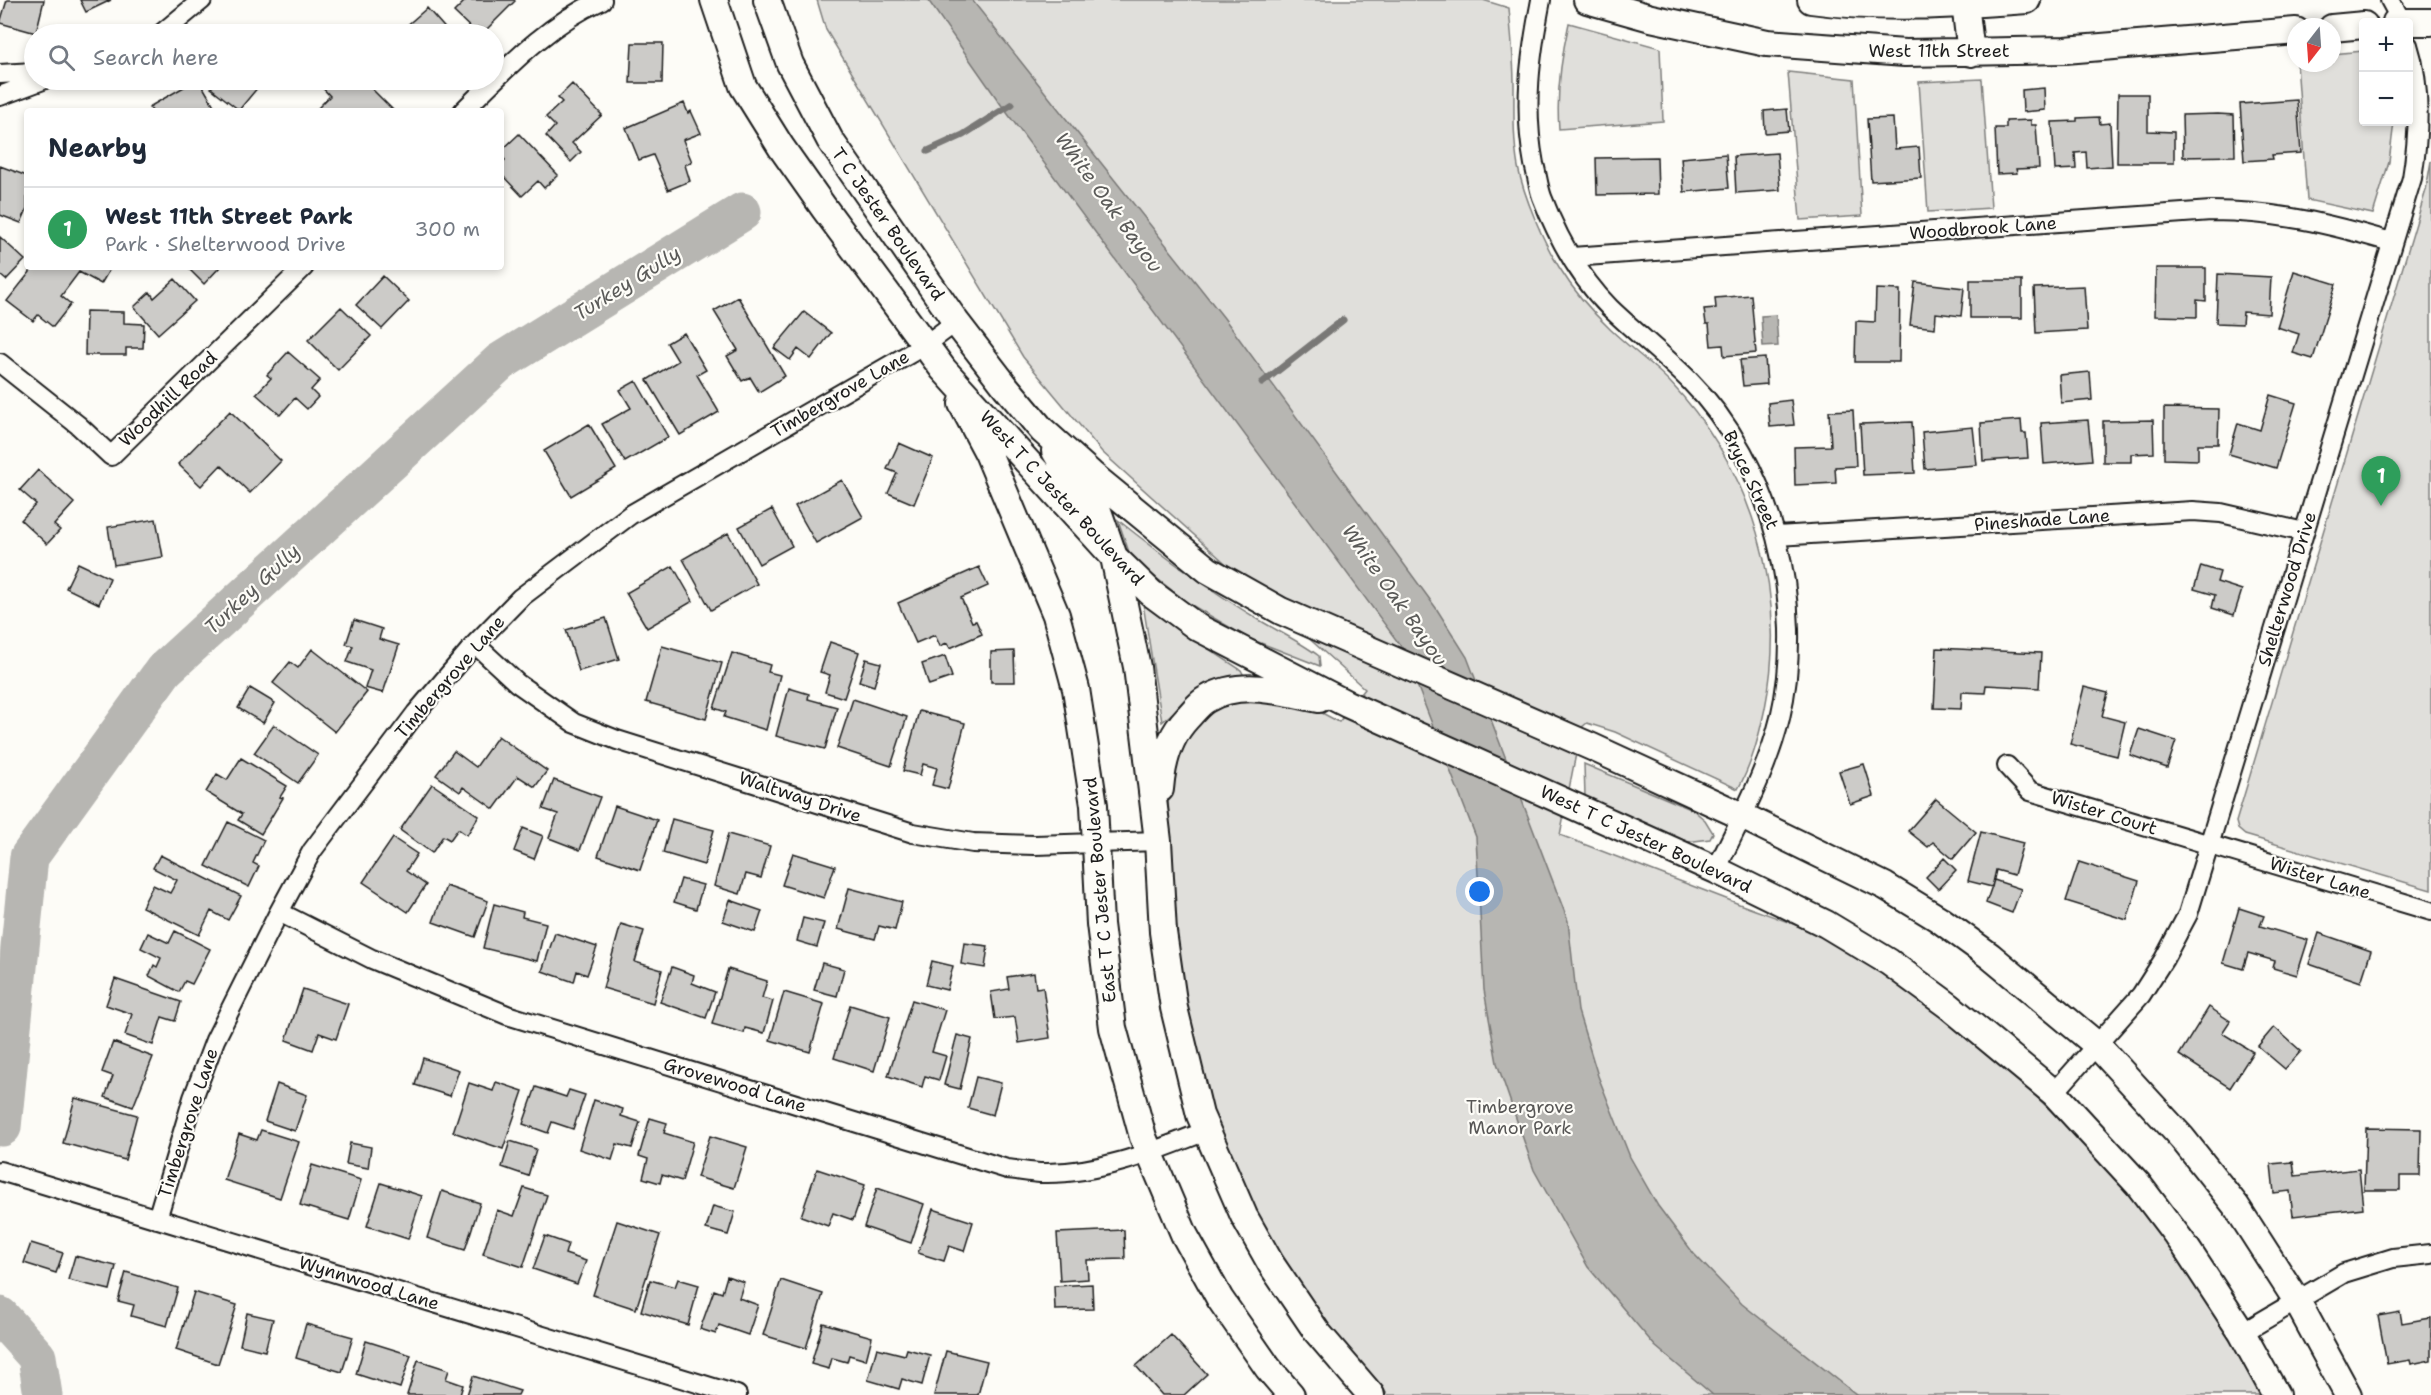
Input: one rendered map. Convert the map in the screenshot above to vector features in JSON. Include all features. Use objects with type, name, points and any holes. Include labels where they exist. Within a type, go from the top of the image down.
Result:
[{"type":"main road","points":[[714,0],[743,86],[781,147],[824,208],[943,369]]},
{"type":"main road","name":"T C Jester Boulevard","points":[[766,0],[790,64],[830,140],[956,322],[1042,430]]},
{"type":"main road","name":"West 11th Street","points":[[1587,0],[1651,18],[1767,43],[1905,53],[2065,50],[2287,32]]},
{"type":"main road","points":[[1811,0],[1843,4],[1919,7],[2027,0]]},
{"type":"main road","points":[[1965,4],[1971,53]]},
{"type":"main road","points":[[2413,22],[2431,22]]},
{"type":"main road","points":[[2341,27],[2359,25]]},
{"type":"main road","name":"West T C Jester Boulevard","points":[[943,369],[1114,557],[1151,593],[1197,627],[1347,704],[1604,818],[1826,924],[1888,962],[1949,1006],[2054,1093],[2138,1184],[2185,1246],[2242,1333],[2276,1395]]},
{"type":"main road","name":"East T C Jester Boulevard","points":[[943,369],[988,453],[1056,615],[1076,689],[1094,805],[1100,924],[1113,1028],[1143,1137],[1184,1234],[1220,1299],[1268,1368],[1291,1395]]},
{"type":"main road","points":[[1042,430],[1077,489],[1098,511],[1114,557],[1137,667],[1158,841],[1163,932],[1174,1008],[1206,1131],[1244,1216],[1270,1264],[1317,1332],[1367,1394]]},
{"type":"main road","name":"West T C Jester Boulevard","points":[[1042,430],[1116,495],[1208,570],[1281,611],[1592,747],[1742,816],[1885,886],[1939,919],[1990,956],[2097,1045],[2182,1138],[2223,1189],[2296,1301],[2348,1395]]},
{"type":"main road","points":[[1158,841],[1161,769],[1176,730],[1205,699],[1238,689],[1267,689],[1347,704]]},
{"type":"street","points":[[173,24],[202,0]]},
{"type":"street","points":[[504,71],[529,47],[576,11],[602,0]]},
{"type":"street","name":"Bryce Street","points":[[1542,0],[1529,68],[1527,109],[1530,144],[1540,194],[1572,257],[1609,306],[1691,382],[1723,421],[1754,480],[1777,536],[1789,610],[1789,663],[1780,716],[1771,753],[1716,870]]},
{"type":"street","points":[[2390,0],[2400,18]]},
{"type":"street","name":"Shelterwood Drive","points":[[2054,1093],[2141,995],[2164,959],[2187,914],[2210,845],[2412,178],[2418,136],[2413,59]]},
{"type":"street","points":[[0,74],[24,73]]},
{"type":"street","points":[[0,96],[24,87]]},
{"type":"street","points":[[466,108],[485,90]]},
{"type":"street","name":"Woodbrook Lane","points":[[1572,257],[2249,211],[2297,217],[2391,242]]},
{"type":"street","name":"Woodhill Road","points":[[0,363],[78,425],[111,456],[301,270]]},
{"type":"street","name":"Timbergrove Lane","points":[[157,1219],[193,1098],[215,1040],[312,851],[416,713],[475,644],[520,598],[630,515],[925,345],[956,322]]},
{"type":"street","name":"Pineshade Lane","points":[[1777,536],[2193,511],[2221,513],[2304,532]]},
{"type":"street","name":"Waltway Drive","points":[[475,644],[517,683],[574,723],[640,747],[913,833],[973,843],[1035,845],[1158,841]]},
{"type":"street","name":"Wister Court","points":[[2007,766],[2030,791],[2210,845]]},
{"type":"street","name":"Wister Lane","points":[[2210,845],[2431,910]]},
{"type":"street","name":"Grovewood Lane","points":[[279,912],[372,959],[507,1015],[1007,1169],[1045,1173],[1101,1167],[1150,1153],[1206,1131]]},
{"type":"street","name":"Wynnwood Lane","points":[[0,1172],[737,1395]]},
{"type":"street","points":[[2242,1333],[2344,1273],[2393,1258],[2431,1254]]},
{"type":"green space","name":"Timbergrove Manor Park","points":[[817,0],[1483,0],[1509,8],[1514,66],[1516,157],[1525,192],[1541,232],[1564,276],[1590,308],[1611,330],[1669,381],[1698,415],[1722,452],[1742,492],[1757,533],[1767,576],[1772,619],[1771,664],[1765,708],[1754,750],[1738,789],[1615,732],[1587,723],[1581,728],[1560,835],[1816,934],[1875,967],[1949,1021],[2011,1073],[2053,1113],[2094,1155],[2132,1200],[2202,1294],[2233,1343],[2261,1395],[1388,1395],[1329,1330],[1262,1227],[1211,1109],[1198,1067],[1175,948],[1167,777],[1170,759],[1203,712],[1241,697],[1309,706],[1339,722],[1365,689],[1102,452],[1023,357],[826,30]]},
{"type":"green space","points":[[1569,23],[1660,48],[1663,121],[1559,129],[1560,75]]},
{"type":"green space","points":[[2359,51],[2359,126],[2394,126],[2389,162],[2373,214],[2307,200],[2298,72],[2341,72],[2341,53]]},
{"type":"green space","points":[[1788,72],[1854,79],[1862,216],[1800,220]]},
{"type":"green space","points":[[1982,79],[1991,208],[1928,212],[1919,82]]},
{"type":"green space","points":[[2431,161],[2431,890],[2245,835],[2238,829],[2236,822],[2426,190]]},
{"type":"green space","points":[[1118,520],[1168,559],[1220,595],[1319,656],[1320,666],[1248,638],[1188,603],[1131,558]]},
{"type":"green space","points":[[1143,604],[1241,670],[1243,674],[1241,677],[1188,700],[1162,722]]},
{"type":"green space","points":[[1584,764],[1693,810],[1705,820],[1713,833],[1710,839],[1686,842],[1673,840],[1585,797]]},
{"type":"water","name":"White Oak Bayou","points":[[928,0],[972,0],[1224,318],[1436,608],[1467,657],[1568,921],[1578,1011],[1598,1076],[1630,1157],[1658,1206],[1694,1254],[1742,1304],[1857,1395],[1713,1395],[1655,1346],[1588,1267],[1534,1170],[1497,1063],[1484,990],[1476,837],[1403,649],[1002,106]]},
{"type":"water","points":[[1776,315],[1778,346],[1763,347],[1761,316]]},
{"type":"building","points":[[7,0],[44,0],[38,24],[24,24],[24,30],[0,23]]},
{"type":"building","points":[[80,0],[111,0],[86,12]]},
{"type":"building","points":[[466,0],[515,1],[492,24],[467,24],[454,12]]},
{"type":"building","points":[[427,8],[441,24],[409,24]]},
{"type":"building","points":[[632,43],[663,43],[662,83],[630,83]]},
{"type":"building","points":[[572,84],[602,115],[572,143],[581,152],[571,162],[546,136],[555,126],[546,117],[562,102],[558,98]]},
{"type":"building","points":[[2044,88],[2045,110],[2023,112],[2022,90]]},
{"type":"building","points":[[179,90],[205,90],[215,108],[150,108]]},
{"type":"building","points":[[214,90],[256,90],[241,108],[236,108]]},
{"type":"building","points":[[324,90],[373,90],[391,108],[318,108],[330,96]]},
{"type":"building","points":[[2118,94],[2148,94],[2148,131],[2174,132],[2174,163],[2117,163]]},
{"type":"building","points":[[2297,100],[2301,153],[2272,155],[2273,159],[2244,161],[2240,104]]},
{"type":"building","points":[[684,103],[688,113],[691,111],[701,133],[683,140],[692,162],[685,165],[690,181],[668,190],[653,155],[639,160],[626,128]]},
{"type":"building","points":[[1787,109],[1789,131],[1765,133],[1764,111]]},
{"type":"building","points":[[2182,115],[2234,115],[2235,156],[2183,157]]},
{"type":"building","points":[[2099,117],[2100,124],[2110,123],[2112,166],[2087,168],[2086,152],[2075,153],[2076,169],[2055,170],[2052,122]]},
{"type":"building","points":[[1893,118],[1895,149],[1919,147],[1921,178],[1871,181],[1867,119]]},
{"type":"building","points":[[2031,120],[2031,125],[2036,125],[2039,168],[2016,169],[2017,173],[1997,174],[1995,128],[2006,128],[2006,121]]},
{"type":"building","points":[[519,134],[558,175],[544,188],[538,181],[522,196],[504,177],[504,148]]},
{"type":"building","points":[[1777,153],[1780,190],[1736,193],[1734,156]]},
{"type":"building","points":[[1726,154],[1729,188],[1684,192],[1681,158]]},
{"type":"building","points":[[1657,157],[1658,194],[1597,195],[1596,158]]},
{"type":"building","points":[[0,166],[24,175],[24,216],[21,223],[0,215]]},
{"type":"building","points":[[0,237],[24,261],[6,280],[0,275]]},
{"type":"building","points":[[2156,268],[2206,268],[2206,301],[2197,300],[2197,317],[2155,316]]},
{"type":"building","points":[[32,270],[109,270],[101,284],[79,272],[61,296],[71,304],[53,327],[38,315],[33,321],[7,301]]},
{"type":"building","points":[[190,270],[217,270],[204,284]]},
{"type":"building","points":[[2294,271],[2336,284],[2313,359],[2293,353],[2299,334],[2277,327]]},
{"type":"building","points":[[2218,274],[2271,277],[2269,314],[2243,312],[2242,324],[2216,323]]},
{"type":"building","points":[[383,276],[409,301],[382,329],[356,305]]},
{"type":"building","points":[[175,279],[195,301],[158,334],[134,307],[150,292],[154,298]]},
{"type":"building","points":[[1970,280],[2022,280],[2022,318],[1970,318]]},
{"type":"building","points":[[1915,282],[1964,288],[1961,316],[1936,313],[1935,328],[1910,325]]},
{"type":"building","points":[[2084,286],[2087,330],[2036,333],[2034,288]]},
{"type":"building","points":[[1876,289],[1900,290],[1899,362],[1855,362],[1856,321],[1875,322]]},
{"type":"building","points":[[1751,295],[1756,353],[1724,356],[1723,345],[1711,346],[1709,324],[1706,324],[1704,309],[1716,308],[1715,298]]},
{"type":"building","points":[[738,297],[785,376],[759,392],[750,377],[742,381],[727,356],[738,350],[714,311]]},
{"type":"building","points":[[341,307],[371,336],[338,370],[308,340]]},
{"type":"building","points":[[86,311],[124,312],[124,323],[144,324],[143,348],[126,348],[126,355],[85,355]]},
{"type":"building","points":[[804,312],[831,333],[811,359],[798,349],[790,360],[774,348]]},
{"type":"building","points":[[684,333],[706,370],[697,375],[719,412],[680,435],[647,380],[678,361],[667,343]]},
{"type":"building","points":[[288,352],[320,380],[311,390],[318,397],[307,409],[295,398],[280,415],[256,394],[271,378],[267,375]]},
{"type":"building","points":[[1765,358],[1767,384],[1743,386],[1740,360]]},
{"type":"building","points":[[2090,372],[2092,400],[2061,403],[2059,375]]},
{"type":"building","points":[[636,381],[668,437],[625,462],[602,424],[631,408],[620,390]]},
{"type":"building","points":[[2270,395],[2296,403],[2276,468],[2229,454],[2238,423],[2260,430]]},
{"type":"building","points":[[1791,400],[1794,425],[1770,427],[1768,403]]},
{"type":"building","points":[[2164,408],[2219,409],[2218,444],[2198,444],[2198,460],[2164,459]]},
{"type":"building","points":[[1853,410],[1856,466],[1835,467],[1836,483],[1795,485],[1794,447],[1831,446],[1829,411]]},
{"type":"building","points":[[230,411],[281,461],[250,493],[221,465],[201,486],[178,464]]},
{"type":"building","points":[[2021,420],[2022,433],[2026,433],[2028,458],[1983,461],[1981,423]]},
{"type":"building","points":[[2088,420],[2092,460],[2044,464],[2041,423]]},
{"type":"building","points":[[2153,420],[2154,453],[2131,454],[2131,462],[2103,462],[2103,421]]},
{"type":"building","points":[[1912,422],[1915,473],[1863,475],[1860,424]]},
{"type":"building","points":[[589,424],[616,469],[571,496],[544,451]]},
{"type":"building","points":[[1973,427],[1977,465],[1925,469],[1922,432]]},
{"type":"building","points":[[899,443],[933,458],[914,504],[888,493],[897,473],[887,469]]},
{"type":"building","points":[[38,470],[74,503],[54,525],[60,530],[47,544],[21,520],[36,504],[20,490]]},
{"type":"building","points":[[842,480],[863,517],[816,543],[795,506]]},
{"type":"building","points":[[772,509],[792,546],[759,564],[739,527]]},
{"type":"building","points":[[156,519],[163,557],[114,565],[108,527]]},
{"type":"building","points":[[728,533],[757,584],[711,610],[683,559]]},
{"type":"building","points":[[78,563],[110,578],[99,604],[66,588]]},
{"type":"building","points":[[673,566],[693,601],[647,628],[626,593]]},
{"type":"building","points":[[2201,566],[2220,572],[2217,582],[2242,590],[2234,615],[2212,608],[2215,595],[2194,589]]},
{"type":"building","points":[[979,567],[988,586],[961,598],[972,622],[976,621],[982,634],[950,648],[947,643],[940,646],[935,635],[916,643],[898,603]]},
{"type":"building","points":[[606,618],[619,659],[579,671],[566,630]]},
{"type":"building","points":[[354,620],[382,629],[379,639],[399,645],[383,693],[365,688],[371,670],[347,662],[353,646],[346,644]]},
{"type":"building","points":[[830,642],[859,652],[844,698],[825,692],[830,675],[820,672]]},
{"type":"building","points":[[662,646],[722,663],[706,719],[646,702]]},
{"type":"building","points":[[1937,648],[2041,653],[2039,688],[1986,685],[1985,693],[1962,692],[1961,709],[1934,708]]},
{"type":"building","points":[[312,649],[367,692],[335,732],[273,683],[290,662],[298,668]]},
{"type":"building","points":[[1014,651],[1015,682],[991,682],[991,652]]},
{"type":"building","points":[[732,653],[770,665],[768,672],[780,675],[766,730],[724,717],[726,712],[714,708]]},
{"type":"building","points":[[945,656],[952,677],[929,685],[922,664]]},
{"type":"building","points":[[866,659],[881,663],[874,686],[859,681]]},
{"type":"building","points":[[2084,687],[2108,693],[2102,716],[2125,722],[2117,756],[2070,744]]},
{"type":"building","points":[[250,688],[275,703],[263,723],[238,708]]},
{"type":"building","points":[[789,688],[809,694],[808,699],[837,707],[825,749],[776,736]]},
{"type":"building","points":[[853,699],[907,717],[891,766],[837,748]]},
{"type":"building","points":[[919,711],[965,723],[948,789],[932,785],[937,768],[923,764],[920,775],[903,771]]},
{"type":"building","points":[[274,725],[318,755],[298,783],[254,753]]},
{"type":"building","points":[[2139,729],[2176,741],[2167,768],[2130,755]]},
{"type":"building","points":[[498,736],[547,771],[535,787],[518,776],[494,809],[463,787],[460,792],[436,775],[454,751],[476,767]]},
{"type":"building","points":[[241,758],[287,786],[280,797],[283,798],[261,834],[238,820],[242,814],[206,792],[217,774],[227,780]]},
{"type":"building","points":[[1864,764],[1874,796],[1850,804],[1839,771]]},
{"type":"building","points":[[554,780],[600,797],[580,850],[549,838],[558,814],[543,809]]},
{"type":"building","points":[[432,784],[479,816],[467,835],[458,829],[450,840],[443,836],[432,853],[400,830]]},
{"type":"building","points":[[1936,799],[1976,832],[1953,859],[1933,842],[1928,847],[1908,831]]},
{"type":"building","points":[[615,806],[657,820],[640,870],[598,856]]},
{"type":"building","points":[[672,819],[714,830],[704,865],[663,853]]},
{"type":"building","points":[[228,822],[264,840],[253,863],[259,866],[249,887],[206,866]]},
{"type":"building","points":[[523,828],[543,836],[534,859],[514,851]]},
{"type":"building","points":[[1981,832],[2023,843],[2014,875],[1996,870],[1992,887],[1968,881]]},
{"type":"building","points":[[728,834],[770,846],[761,878],[746,874],[740,894],[714,886]]},
{"type":"building","points":[[393,838],[417,854],[406,871],[426,885],[408,912],[363,882]]},
{"type":"building","points":[[793,853],[835,866],[824,898],[782,885]]},
{"type":"building","points":[[160,855],[241,896],[228,920],[211,911],[199,935],[142,907],[153,885],[170,893],[177,880],[153,868]]},
{"type":"building","points":[[1944,858],[1956,870],[1938,889],[1926,877]]},
{"type":"building","points":[[2079,862],[2139,881],[2127,920],[2066,901]]},
{"type":"building","points":[[681,879],[703,885],[696,909],[674,902]]},
{"type":"building","points":[[1994,880],[2021,889],[2012,913],[1986,903]]},
{"type":"building","points":[[446,886],[488,901],[475,937],[433,922]]},
{"type":"building","points":[[849,888],[902,902],[895,930],[879,926],[875,939],[838,929]]},
{"type":"building","points":[[730,900],[762,911],[755,932],[723,921]]},
{"type":"building","points":[[494,904],[523,912],[522,917],[546,923],[537,961],[483,948]]},
{"type":"building","points":[[2239,908],[2264,916],[2260,926],[2308,940],[2297,975],[2273,968],[2275,961],[2248,953],[2243,969],[2223,963]]},
{"type":"building","points":[[803,918],[824,923],[817,947],[797,941]]},
{"type":"building","points":[[621,924],[644,931],[635,962],[662,970],[653,1003],[603,988]]},
{"type":"building","points":[[175,931],[210,949],[192,984],[185,981],[179,992],[149,976],[154,965],[157,967],[161,958],[141,948],[148,933],[169,943]]},
{"type":"building","points":[[555,933],[597,947],[587,975],[577,971],[574,982],[542,971]]},
{"type":"building","points":[[2319,933],[2371,951],[2361,982],[2309,964]]},
{"type":"building","points":[[964,943],[988,946],[985,968],[961,964]]},
{"type":"building","points":[[932,961],[953,966],[947,990],[926,985]]},
{"type":"building","points":[[822,963],[844,969],[837,996],[814,990]]},
{"type":"building","points":[[672,967],[694,975],[692,983],[715,992],[706,1018],[660,1002]]},
{"type":"building","points":[[728,969],[767,981],[762,998],[773,1001],[764,1033],[745,1028],[744,1033],[712,1024]]},
{"type":"building","points":[[1034,973],[1036,988],[1043,987],[1050,1038],[1019,1043],[1015,1017],[995,1019],[991,992],[1009,989],[1007,977]]},
{"type":"building","points":[[115,979],[181,1002],[175,1021],[162,1017],[153,1045],[125,1035],[132,1014],[106,1005]]},
{"type":"building","points":[[303,989],[348,1004],[336,1039],[319,1033],[313,1050],[286,1040]]},
{"type":"building","points":[[784,992],[824,1004],[810,1052],[770,1040]]},
{"type":"building","points":[[912,1000],[945,1010],[932,1052],[946,1056],[939,1080],[925,1076],[922,1087],[888,1076]]},
{"type":"building","points":[[850,1005],[890,1017],[874,1071],[834,1058]]},
{"type":"building","points":[[2209,1007],[2230,1021],[2222,1033],[2253,1052],[2230,1088],[2179,1055]]},
{"type":"building","points":[[2274,1027],[2301,1051],[2285,1069],[2258,1046]]},
{"type":"building","points":[[957,1035],[972,1039],[960,1089],[944,1085]]},
{"type":"building","points":[[113,1042],[153,1057],[133,1107],[105,1097],[113,1076],[102,1072]]},
{"type":"building","points":[[423,1058],[459,1070],[450,1096],[415,1085]]},
{"type":"building","points":[[976,1077],[1001,1083],[993,1115],[968,1108]]},
{"type":"building","points":[[496,1082],[523,1091],[503,1149],[453,1132],[469,1083],[493,1091]]},
{"type":"building","points":[[277,1084],[307,1095],[295,1131],[265,1121]]},
{"type":"building","points":[[536,1087],[566,1097],[569,1090],[585,1095],[573,1129],[552,1122],[548,1133],[523,1124]]},
{"type":"building","points":[[75,1098],[137,1115],[125,1160],[63,1143]]},
{"type":"building","points":[[594,1100],[623,1109],[621,1116],[640,1122],[632,1148],[617,1144],[612,1160],[579,1149]]},
{"type":"building","points":[[650,1118],[667,1123],[664,1133],[693,1142],[682,1181],[662,1175],[660,1183],[643,1178],[648,1159],[639,1156]]},
{"type":"building","points":[[2366,1128],[2421,1129],[2420,1176],[2400,1176],[2400,1190],[2364,1190]]},
{"type":"building","points":[[261,1130],[299,1142],[280,1198],[224,1180],[239,1134],[257,1140]]},
{"type":"building","points":[[710,1136],[747,1147],[734,1188],[697,1177]]},
{"type":"building","points":[[510,1141],[536,1149],[528,1176],[502,1167]]},
{"type":"building","points":[[350,1143],[371,1147],[368,1168],[346,1164]]},
{"type":"building","points":[[2293,1162],[2295,1176],[2359,1169],[2363,1208],[2293,1216],[2290,1191],[2274,1193],[2271,1164]]},
{"type":"building","points":[[312,1165],[361,1180],[349,1220],[300,1205]]},
{"type":"building","points":[[817,1169],[865,1185],[853,1220],[833,1213],[828,1226],[801,1216]]},
{"type":"building","points":[[381,1183],[422,1196],[408,1239],[367,1226]]},
{"type":"building","points":[[524,1188],[547,1195],[523,1267],[483,1254],[497,1210],[514,1216]]},
{"type":"building","points":[[877,1188],[924,1204],[911,1243],[864,1227]]},
{"type":"building","points":[[442,1191],[480,1203],[465,1250],[427,1238]]},
{"type":"building","points":[[713,1206],[735,1212],[728,1235],[706,1229]]},
{"type":"building","points":[[933,1209],[973,1222],[964,1251],[949,1246],[944,1261],[918,1253]]},
{"type":"building","points":[[617,1221],[660,1235],[636,1309],[593,1295]]},
{"type":"building","points":[[1124,1230],[1125,1259],[1087,1260],[1088,1279],[1060,1281],[1057,1233]]},
{"type":"building","points":[[545,1236],[568,1244],[565,1254],[586,1261],[577,1284],[533,1269]]},
{"type":"building","points":[[31,1243],[63,1253],[56,1273],[24,1263]]},
{"type":"building","points":[[75,1256],[116,1266],[110,1290],[68,1280]]},
{"type":"building","points":[[126,1272],[178,1288],[167,1326],[131,1316],[134,1305],[118,1301]]},
{"type":"building","points":[[727,1276],[744,1282],[739,1298],[758,1305],[748,1335],[719,1325],[716,1334],[700,1329],[714,1290],[722,1293]]},
{"type":"building","points":[[678,1279],[699,1285],[688,1325],[641,1311],[650,1280],[675,1287]]},
{"type":"building","points":[[781,1280],[823,1294],[806,1348],[763,1335]]},
{"type":"building","points":[[1092,1284],[1093,1309],[1055,1310],[1054,1286]]},
{"type":"building","points":[[194,1292],[237,1305],[218,1364],[176,1350]]},
{"type":"building","points":[[2400,1312],[2402,1323],[2431,1318],[2431,1360],[2411,1364],[2410,1360],[2387,1364],[2378,1316]]},
{"type":"building","points":[[247,1313],[273,1319],[265,1351],[240,1345]]},
{"type":"building","points":[[823,1323],[872,1337],[866,1360],[849,1355],[847,1362],[832,1358],[829,1369],[811,1364]]},
{"type":"building","points":[[306,1324],[353,1337],[342,1372],[296,1358]]},
{"type":"building","points":[[1171,1335],[1207,1374],[1184,1395],[1162,1395],[1136,1366]]},
{"type":"building","points":[[366,1341],[411,1355],[400,1388],[356,1374]]},
{"type":"building","points":[[877,1348],[905,1355],[907,1349],[930,1355],[922,1385],[902,1379],[899,1389],[868,1380]]},
{"type":"building","points":[[946,1351],[987,1361],[978,1395],[934,1395]]},
{"type":"building","points":[[418,1360],[449,1370],[446,1379],[463,1385],[460,1395],[407,1395]]},
{"type":"building","points":[[473,1376],[520,1391],[518,1395],[467,1395]]},
{"type":"waterway","points":[[928,151],[963,135],[1012,104]]},
{"type":"waterway","name":"Turkey Gully","points":[[2,1127],[29,857],[164,670],[500,362],[742,212]]},
{"type":"waterway","points":[[1262,383],[1343,320]]},
{"type":"waterway","name":"Turkey Gully","points":[[0,1316],[37,1357],[43,1395]]},
{"type":"place","name":"West 11th Street Park","points":[[2381,506]]}]
